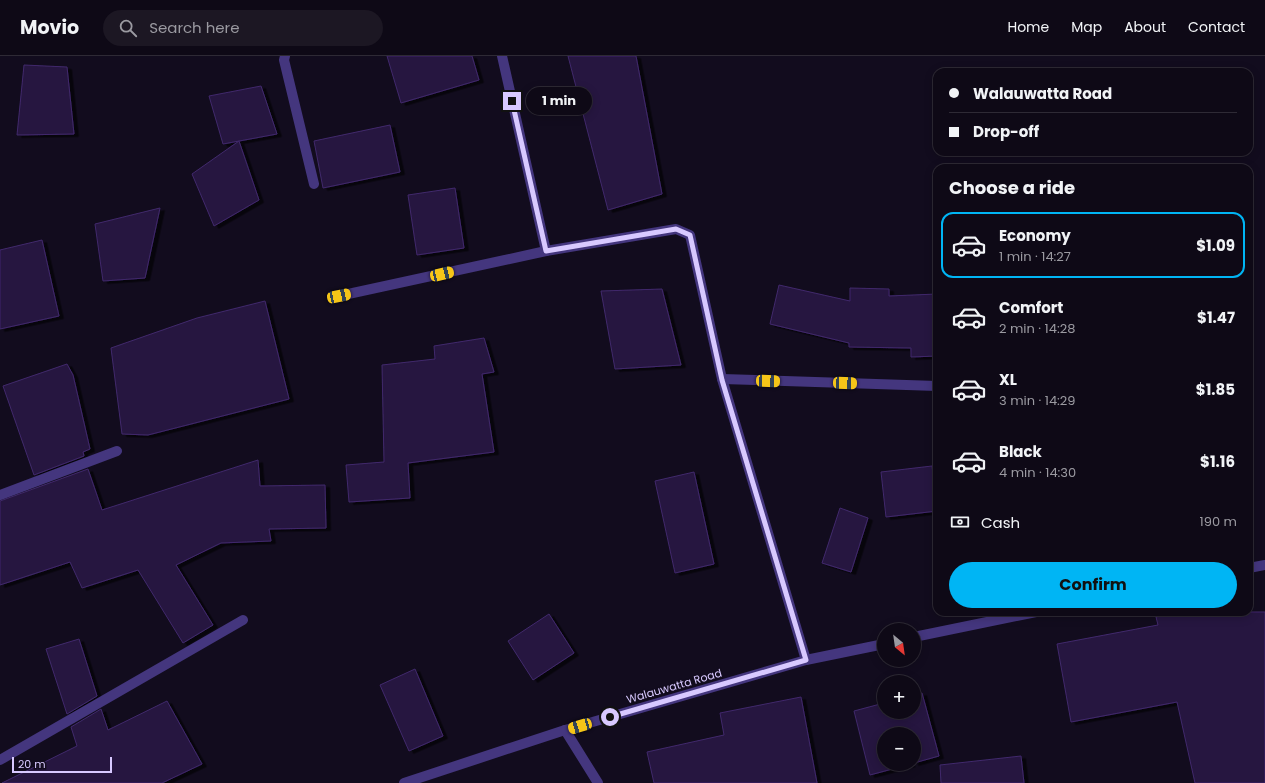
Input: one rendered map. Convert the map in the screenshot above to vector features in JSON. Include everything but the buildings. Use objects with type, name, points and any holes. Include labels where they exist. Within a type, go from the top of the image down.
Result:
[{"type":"street","points":[[285,56],[284,60],[314,184]]},
{"type":"street","points":[[502,56],[546,251]]},
{"type":"street","points":[[339,296],[546,251],[676,229],[690,235],[722,380],[806,660]]},
{"type":"street","points":[[722,380],[933,386]]},
{"type":"street","points":[[0,495],[117,451]]},
{"type":"street","points":[[1253,567],[1265,564]]},
{"type":"street","points":[[921,636],[1016,616]]},
{"type":"street","points":[[0,760],[243,620]]},
{"type":"street","name":"Walauwatta Road","points":[[404,783],[565,730],[806,660],[877,645]]},
{"type":"street","points":[[565,730],[598,783]]},
{"type":"route","points":[[512,101],[546,251],[676,229],[690,235],[722,380],[806,660],[610,717]]}]
